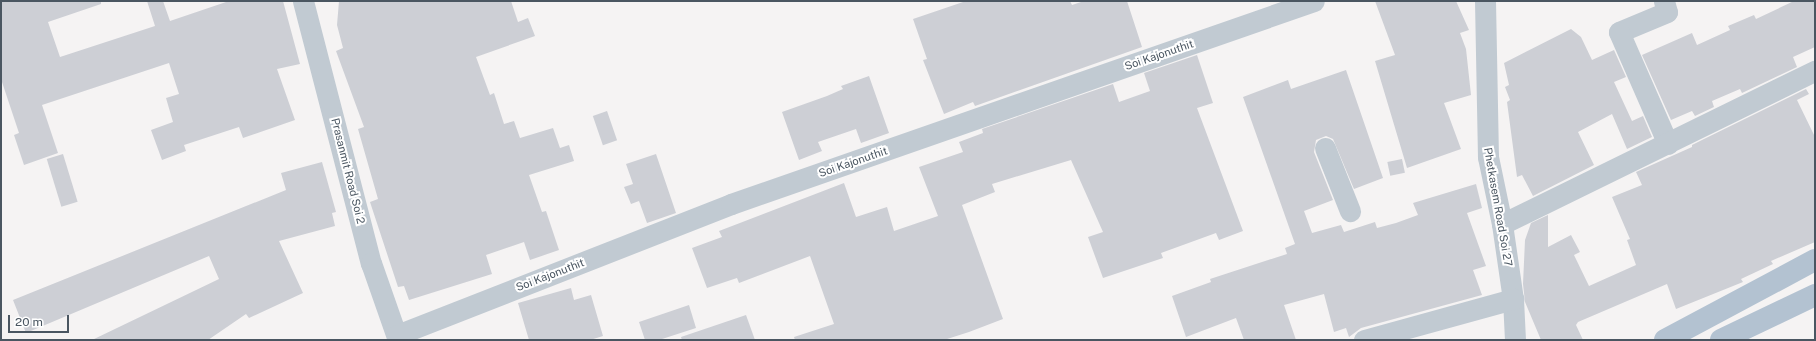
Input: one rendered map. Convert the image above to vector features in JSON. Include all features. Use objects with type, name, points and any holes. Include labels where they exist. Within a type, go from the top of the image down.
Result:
[{"type":"main road","points":[[1665,340],[1815,260]]},
{"type":"main road","points":[[1721,340],[1815,294]]},
{"type":"street","name":"Prasanmit Road Soi 2","points":[[303,1],[371,263],[397,338]]},
{"type":"street","name":"Soi Kajonuthit","points":[[397,338],[731,204],[1314,1]]},
{"type":"street","name":"Phetkasem Road Soi 27","points":[[1485,1],[1488,157],[1502,224],[1513,299],[1515,340]]},
{"type":"street","points":[[1664,1],[1667,12],[1619,32],[1668,144]]},
{"type":"street","points":[[1502,224],[1815,71]]},
{"type":"street","points":[[1325,148],[1350,211]]},
{"type":"street","points":[[1364,340],[1513,299]]},
{"type":"building","points":[[1,1],[101,1],[101,4],[48,22],[60,57],[155,26],[147,1],[163,1],[170,21],[229,1],[283,1],[300,64],[277,69],[295,120],[243,138],[239,127],[184,145],[186,151],[162,160],[151,130],[173,122],[166,98],[179,94],[169,63],[42,105],[58,153],[24,165],[14,135],[19,133],[1,79]]},
{"type":"building","points":[[339,1],[511,1],[518,22],[528,18],[535,36],[476,57],[490,95],[494,93],[504,124],[514,121],[520,138],[553,128],[560,148],[569,145],[574,161],[529,175],[542,212],[546,211],[559,250],[530,260],[524,242],[486,255],[492,274],[409,300],[404,286],[398,287],[370,202],[378,199],[358,129],[364,127],[336,51],[343,48],[337,25]]},
{"type":"building","points":[[966,1],[1070,1],[1072,5],[1084,1],[1127,1],[1142,47],[975,106],[973,102],[944,114],[923,60],[927,59],[913,19]]},
{"type":"building","points":[[1375,1],[1456,1],[1469,30],[1460,33],[1466,49],[1471,95],[1444,103],[1461,149],[1407,168],[1375,61],[1395,55]]},
{"type":"building","points":[[1794,1],[1815,1],[1815,47],[1793,57],[1797,67],[1742,93],[1740,89],[1712,101],[1714,107],[1695,116],[1692,111],[1671,120],[1642,55],[1692,33],[1697,45],[1730,30],[1728,26],[1754,15],[1756,19]]},
{"type":"building","points":[[1571,29],[1581,37],[1592,60],[1614,50],[1626,77],[1614,82],[1632,121],[1643,116],[1652,137],[1627,149],[1612,114],[1578,132],[1594,165],[1533,196],[1522,175],[1517,177],[1507,102],[1510,100],[1505,87],[1509,85],[1504,63]]},
{"type":"building","points":[[1197,55],[1213,103],[1197,108],[1243,231],[1219,240],[1216,233],[1161,253],[1163,258],[1103,278],[1088,237],[1103,232],[1071,160],[992,184],[995,192],[962,205],[1003,319],[969,332],[944,340],[795,340],[794,337],[834,324],[810,256],[739,283],[737,278],[707,288],[692,248],[722,237],[719,231],[844,183],[856,217],[887,207],[894,231],[938,216],[919,167],[963,152],[959,142],[983,133],[982,129],[1113,84],[1119,102],[1150,91],[1144,73]]},
{"type":"building","points":[[1346,70],[1383,178],[1354,189],[1333,139],[1326,136],[1316,140],[1314,152],[1333,200],[1304,211],[1312,233],[1341,225],[1344,232],[1375,222],[1377,228],[1396,223],[1418,215],[1413,203],[1476,184],[1482,208],[1467,213],[1486,266],[1473,270],[1482,295],[1361,328],[1349,337],[1346,328],[1334,332],[1324,294],[1284,305],[1296,340],[1244,340],[1236,318],[1186,337],[1172,296],[1211,282],[1210,279],[1287,254],[1285,248],[1295,244],[1243,97],[1288,80],[1291,89]]},
{"type":"building","points":[[869,76],[889,133],[861,143],[856,129],[818,142],[822,151],[799,160],[782,112],[827,96],[843,89],[841,86]]},
{"type":"building","points":[[1806,89],[1809,94],[1797,100],[1815,137],[1815,242],[1771,261],[1773,264],[1741,279],[1743,282],[1676,309],[1667,284],[1578,322],[1576,325],[1583,340],[1541,340],[1525,302],[1523,284],[1525,240],[1531,223],[1548,215],[1548,247],[1571,235],[1580,252],[1574,255],[1589,286],[1636,265],[1627,240],[1630,239],[1612,197],[1642,185],[1636,172],[1692,147],[1692,145]]},
{"type":"building","points":[[607,111],[617,140],[603,145],[593,116]]},
{"type":"building","points":[[63,154],[78,202],[61,207],[47,159]]},
{"type":"building","points":[[656,154],[676,213],[647,223],[639,201],[631,204],[624,187],[633,184],[626,164]]},
{"type":"building","points":[[1402,159],[1405,173],[1390,176],[1387,162]]},
{"type":"building","points":[[322,162],[336,212],[332,213],[335,226],[279,241],[303,293],[249,318],[246,314],[208,340],[92,340],[219,279],[209,256],[26,333],[13,300],[286,190],[281,173]]},
{"type":"building","points":[[571,288],[574,300],[591,295],[603,336],[590,340],[529,340],[518,303]]},
{"type":"building","points":[[689,305],[696,328],[659,340],[645,340],[639,322]]},
{"type":"building","points":[[746,315],[755,340],[682,340],[681,337]]}]
